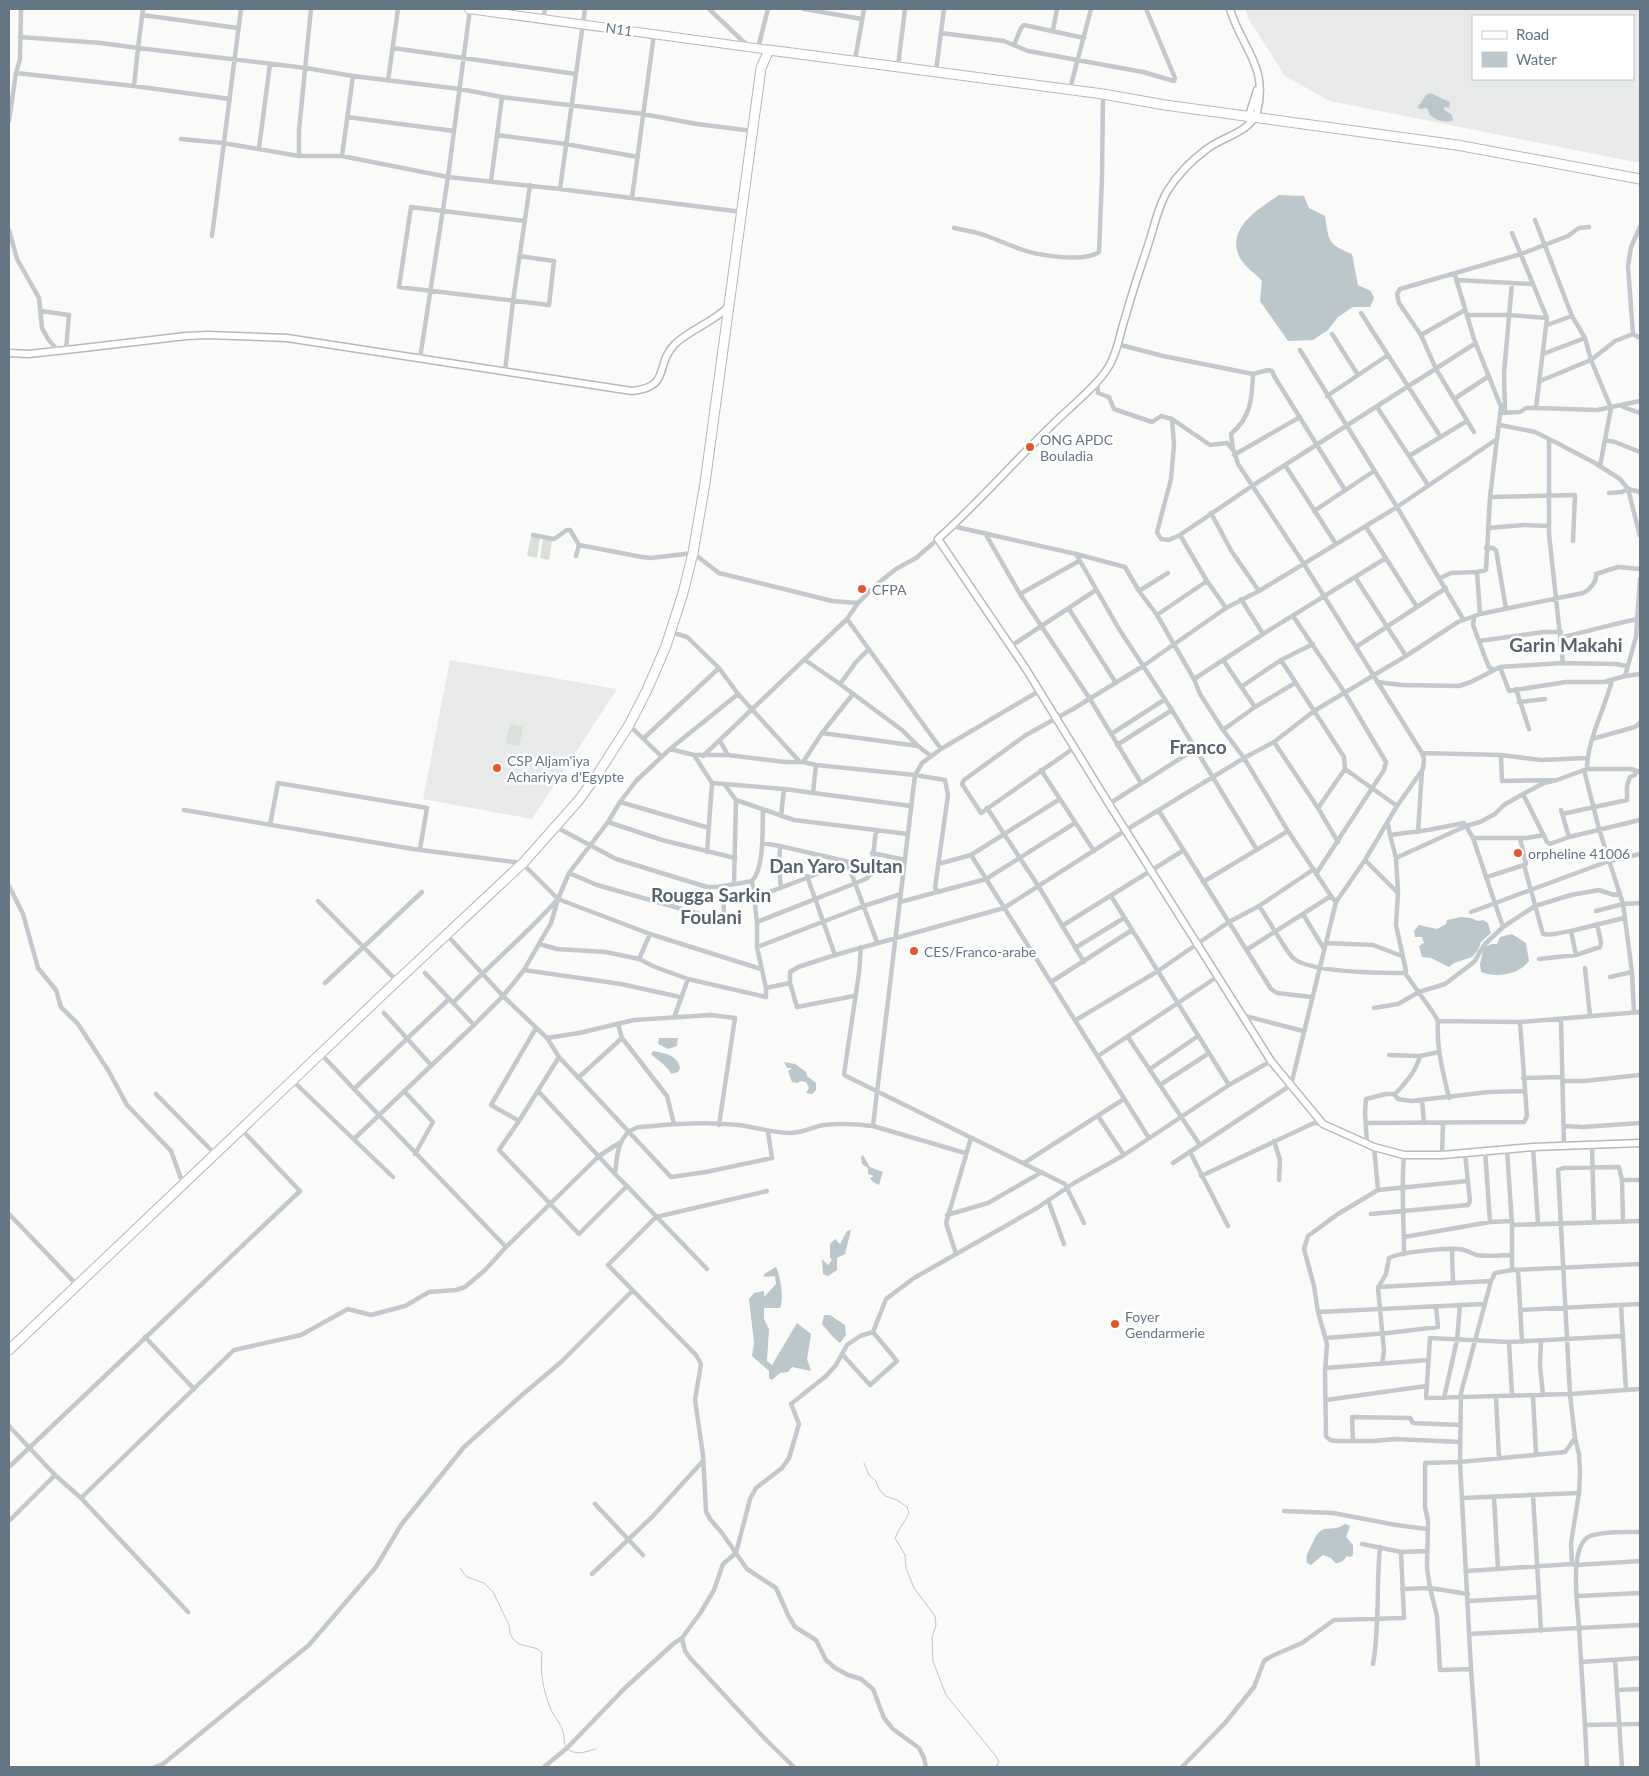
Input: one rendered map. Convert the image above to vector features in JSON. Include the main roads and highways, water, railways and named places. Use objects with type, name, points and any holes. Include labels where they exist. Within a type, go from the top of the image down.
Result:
[{"type":"highway","points":[[9,1350],[396,980],[522,863],[556,827],[599,772],[630,725],[656,671],[671,632],[693,553],[706,484],[761,68],[769,50],[855,60],[1133,99],[1142,98],[1251,116],[1473,148],[1640,179]]},
{"type":"highway","points":[[1251,116],[1459,141],[1640,174]]},
{"type":"main road","name":"N11","points":[[470,9],[769,50]]},
{"type":"water","points":[[1430,93],[1450,102],[1449,108],[1445,107],[1443,109],[1451,114],[1453,120],[1441,121],[1430,115],[1427,108],[1419,109],[1418,107],[1426,95]]},
{"type":"water","points":[[1279,195],[1304,196],[1309,208],[1325,216],[1327,231],[1331,241],[1352,254],[1358,285],[1371,291],[1374,298],[1370,307],[1353,307],[1338,317],[1328,330],[1313,340],[1288,341],[1260,301],[1262,281],[1242,261],[1237,248],[1237,238],[1240,229],[1246,221],[1253,213]]},
{"type":"water","points":[[1461,917],[1478,921],[1483,920],[1488,923],[1491,933],[1481,942],[1478,950],[1472,957],[1454,963],[1449,967],[1431,958],[1422,957],[1419,946],[1424,943],[1422,937],[1415,937],[1414,931],[1419,925],[1437,929],[1446,924],[1447,920]]},
{"type":"water","points":[[1512,934],[1526,943],[1529,961],[1525,966],[1513,972],[1500,975],[1481,972],[1480,964],[1484,947],[1497,944],[1500,937]]},
{"type":"water","points":[[659,1038],[678,1038],[677,1046],[668,1049],[658,1044]]},
{"type":"water","points":[[653,1051],[673,1057],[679,1064],[678,1072],[671,1074],[665,1065],[651,1054]]},
{"type":"water","points":[[784,1062],[795,1064],[816,1083],[816,1090],[812,1094],[806,1093],[809,1088],[806,1082],[792,1082],[788,1071],[792,1068],[787,1068]]},
{"type":"water","points":[[863,1155],[870,1167],[883,1172],[879,1185],[872,1181],[870,1178],[874,1176],[868,1174],[868,1168],[862,1164],[861,1157]]},
{"type":"water","points":[[851,1230],[845,1254],[837,1258],[837,1270],[828,1276],[823,1274],[822,1259],[828,1265],[832,1260],[830,1257],[830,1244],[835,1239],[840,1244],[847,1231]]},
{"type":"water","points":[[776,1267],[781,1282],[782,1298],[780,1308],[764,1308],[764,1319],[769,1329],[767,1361],[772,1365],[797,1323],[811,1334],[807,1359],[811,1371],[792,1367],[788,1372],[780,1373],[772,1380],[769,1378],[769,1371],[752,1356],[754,1343],[749,1299],[754,1293],[764,1291],[764,1297],[776,1284],[775,1276],[764,1277],[764,1274]]},
{"type":"water","points":[[824,1315],[830,1315],[845,1325],[846,1335],[840,1343],[822,1324]]},
{"type":"water","points":[[1345,1524],[1350,1526],[1346,1537],[1353,1545],[1353,1555],[1347,1556],[1339,1563],[1335,1563],[1331,1558],[1323,1555],[1311,1565],[1307,1563],[1308,1553],[1316,1536],[1323,1530]]},
{"type":"waterway","points":[[864,1463],[869,1475],[876,1481],[879,1489],[885,1496],[897,1500],[907,1507],[909,1513],[895,1538],[905,1555],[906,1568],[914,1588],[935,1616],[936,1625],[932,1638],[933,1661],[946,1695],[995,1755],[999,1762],[996,1767]]},
{"type":"waterway","points":[[460,1568],[467,1577],[484,1583],[493,1592],[509,1625],[513,1639],[519,1644],[538,1649],[542,1653],[542,1674],[546,1694],[551,1710],[564,1734],[566,1747]]},
{"type":"waterway","points":[[569,1750],[579,1753],[596,1749]]},
{"type":"place","name":"ONG APDC Bouladia","points":[[1030,447]]},
{"type":"place","name":"CFPA","points":[[862,589]]},
{"type":"place","name":"CSP Aljam'iya Achariyya d'Egypte","points":[[497,768]]},
{"type":"place","name":"orpheline 41006","points":[[1518,853]]},
{"type":"place","name":"CES/Franco-arabe","points":[[914,951]]},
{"type":"place","name":"Foyer Gendarmerie","points":[[1115,1324]]},
{"type":"district","name":"Garin Makahi","points":[[1566,644]]},
{"type":"district","name":"Franco","points":[[1198,746]]},
{"type":"district","name":"Dan Yaro Sultan","points":[[836,865]]},
{"type":"district","name":"Rougga Sarkin Foulani","points":[[711,905]]}]
